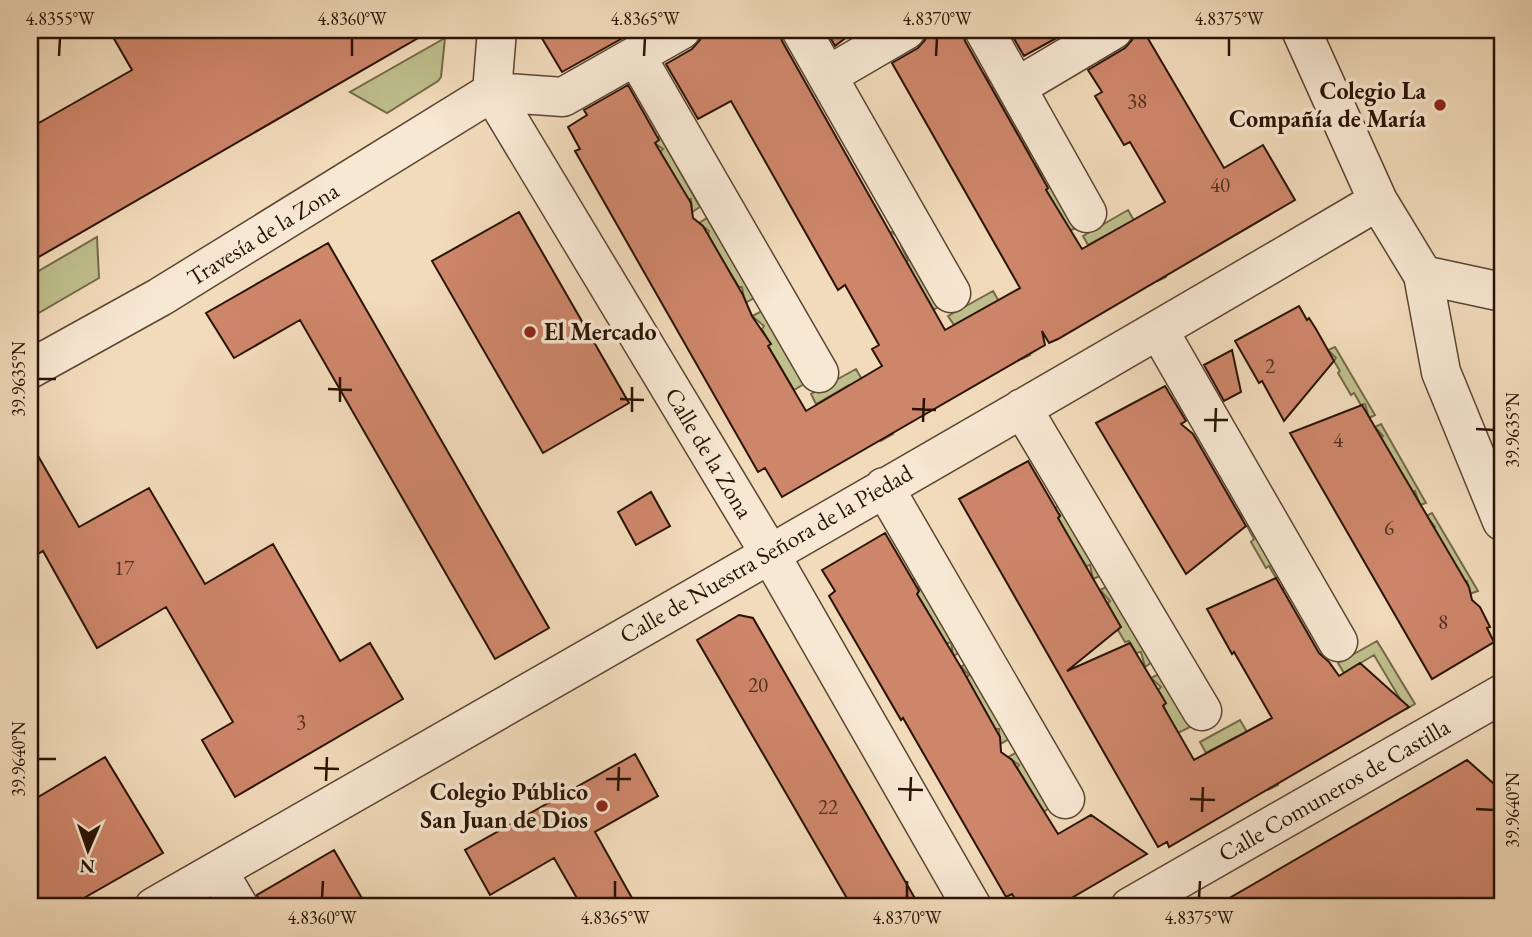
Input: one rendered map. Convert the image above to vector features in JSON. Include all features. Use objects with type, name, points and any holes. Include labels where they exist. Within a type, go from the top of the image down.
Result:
[{"type":"street","points":[[497,30],[492,92],[563,97],[681,30]]},
{"type":"street","points":[[801,30],[951,293]]},
{"type":"street","points":[[827,76],[906,30]]},
{"type":"street","points":[[984,30],[1087,213]]},
{"type":"street","points":[[1017,87],[1113,30]]},
{"type":"street","points":[[1301,30],[1378,201],[1423,275],[1441,372],[1502,521]]},
{"type":"street","points":[[636,55],[819,373]]},
{"type":"street","name":"Travesía de la Zona","points":[[30,369],[160,297],[492,92]]},
{"type":"street","name":"Calle de la Zona","points":[[492,92],[770,554],[972,907]]},
{"type":"street","name":"Calle de Nuestra Señora de la Piedad","points":[[154,907],[1159,331],[1378,201]]},
{"type":"street","points":[[1423,275],[1502,292]]},
{"type":"street","points":[[1159,331],[1338,642]]},
{"type":"street","points":[[1022,408],[1202,711]]},
{"type":"street","points":[[884,487],[1065,799]]},
{"type":"street","name":"Calle Comuneros de Castilla","points":[[1130,907],[1502,694]]},
{"type":"street","points":[[218,871],[239,907]]},
{"type":"green space","points":[[445,38],[441,77],[438,81],[387,113],[350,92]]},
{"type":"green space","points":[[989,72],[1035,152],[1029,154],[1025,142],[1022,142],[992,89],[994,86],[984,75]]},
{"type":"green space","points":[[660,136],[700,207],[692,212],[691,199],[687,199],[664,164],[667,163],[660,152],[663,149],[650,140]]},
{"type":"green space","points":[[1040,161],[1078,227],[1069,231],[1046,190],[1041,176],[1043,174],[1034,164]]},
{"type":"green space","points":[[1128,210],[1166,277],[1158,281],[1125,225],[1088,245],[1083,236]]},
{"type":"green space","points":[[707,218],[754,298],[745,303],[742,287],[728,274],[708,234],[709,231],[699,223]]},
{"type":"green space","points":[[897,228],[942,305],[933,310],[906,262],[908,260],[901,246],[904,243],[892,232]]},
{"type":"green space","points":[[97,237],[99,278],[30,318],[30,276]]},
{"type":"green space","points":[[993,291],[1030,355],[1022,359],[990,305],[954,325],[948,316]]},
{"type":"green space","points":[[762,311],[804,384],[794,390],[768,346],[770,344],[762,329],[764,326],[752,316]]},
{"type":"green space","points":[[1335,347],[1375,415],[1369,418],[1365,404],[1361,405],[1354,393],[1351,395],[1338,373],[1340,371],[1334,361],[1336,358],[1328,350]]},
{"type":"green space","points":[[856,369],[893,434],[881,441],[849,385],[816,404],[811,394]]},
{"type":"green space","points":[[1381,424],[1426,503],[1420,505],[1415,491],[1412,492],[1380,439],[1383,436],[1375,427]]},
{"type":"green space","points":[[1060,505],[1102,575],[1093,579],[1090,565],[1086,566],[1056,519],[1060,515],[1051,510]]},
{"type":"green space","points":[[1247,509],[1292,585],[1284,589],[1281,576],[1276,578],[1269,566],[1266,568],[1251,542],[1254,539],[1247,526],[1250,523],[1239,513]]},
{"type":"green space","points":[[1432,513],[1478,591],[1470,594],[1467,581],[1463,581],[1433,529],[1435,527],[1426,516]]},
{"type":"green space","points":[[919,577],[962,651],[953,656],[951,642],[946,644],[917,594],[920,590],[910,581]]},
{"type":"green space","points":[[1108,586],[1152,662],[1145,667],[1141,652],[1136,653],[1129,641],[1125,642],[1111,618],[1107,604],[1110,601],[1100,590]]},
{"type":"green space","points":[[1377,641],[1415,704],[1406,709],[1374,655],[1344,673],[1338,663]]},
{"type":"green space","points":[[968,662],[1011,738],[1000,744],[999,729],[995,729],[966,678],[969,675],[961,667]]},
{"type":"green space","points":[[1159,674],[1190,727],[1178,733],[1163,706],[1158,690],[1161,687],[1151,678]]},
{"type":"green space","points":[[1240,720],[1278,785],[1268,790],[1236,737],[1206,753],[1200,742]]},
{"type":"green space","points":[[1019,751],[1051,807],[1040,814],[1021,782],[1024,779],[1017,768],[1019,765],[1008,757]]},
{"type":"building","points":[[109,30],[432,30],[30,262],[30,128],[132,70]]},
{"type":"building","points":[[537,30],[637,30],[562,72]]},
{"type":"building","points":[[703,30],[779,30],[782,41],[945,330],[1020,288],[892,63],[918,48],[925,40],[928,30],[962,30],[965,41],[1048,188],[1046,190],[1082,249],[1165,202],[1130,142],[1124,145],[1095,96],[1102,92],[1088,70],[1125,48],[1132,40],[1135,30],[1143,30],[1224,168],[1263,145],[1295,200],[1058,339],[1049,343],[1042,331],[1045,345],[782,497],[765,468],[758,472],[575,151],[580,149],[568,127],[587,115],[584,110],[628,85],[659,140],[655,143],[691,203],[693,218],[703,226],[806,411],[882,366],[872,349],[879,345],[845,285],[838,290],[731,101],[698,119],[666,64],[692,49],[700,40]]},
{"type":"building","points":[[826,30],[856,30],[835,46]]},
{"type":"building","points":[[1009,30],[1071,30],[1024,56]]},
{"type":"building","name":"El Mercado","points":[[519,212],[629,403],[543,453],[432,261]]},
{"type":"building","points":[[328,243],[549,628],[495,659],[300,320],[234,358],[206,313]]},
{"type":"building","points":[[1299,306],[1334,361],[1284,421],[1262,381],[1259,383],[1235,341]]},
{"type":"building","points":[[1232,350],[1241,392],[1224,401],[1204,365]]},
{"type":"building","points":[[1165,386],[1186,421],[1181,424],[1193,434],[1246,526],[1186,574],[1096,423]]},
{"type":"building","points":[[1362,405],[1469,587],[1472,600],[1480,607],[1494,642],[1432,679],[1290,433]]},
{"type":"building","points":[[30,442],[79,527],[149,488],[205,584],[273,544],[340,661],[370,643],[403,699],[235,797],[202,740],[233,722],[166,607],[97,648],[43,551],[30,559]]},
{"type":"building","points":[[1028,461],[1121,627],[1067,671],[1130,643],[1166,703],[1163,706],[1194,760],[1272,718],[1207,609],[1276,578],[1319,653],[1339,676],[1360,663],[1409,707],[1169,847],[1167,842],[1158,847],[959,499]]},
{"type":"building","points":[[651,492],[670,526],[636,545],[618,512]]},
{"type":"building","points":[[885,533],[1000,737],[1001,752],[1012,760],[1058,834],[1091,815],[1147,854],[1056,907],[1020,907],[1012,894],[1006,897],[829,596],[835,591],[822,570]]},
{"type":"building","points":[[739,615],[753,618],[920,907],[852,907],[697,640]]},
{"type":"building","points":[[635,754],[658,796],[595,832],[637,907],[582,907],[554,858],[490,895],[465,850]]},
{"type":"building","points":[[105,757],[163,853],[68,907],[39,907],[30,892],[30,802]]},
{"type":"building","points":[[1467,760],[1502,791],[1502,907],[1214,907]]},
{"type":"building","points":[[334,850],[367,907],[261,907],[257,895]]},
{"type":"place","name":"Colegio La Compañía de María","points":[[1440,105]]},
{"type":"place","name":"El Mercado","points":[[530,332]]},
{"type":"place","name":"Colegio Público San Juan de Dios","points":[[602,806]]}]
